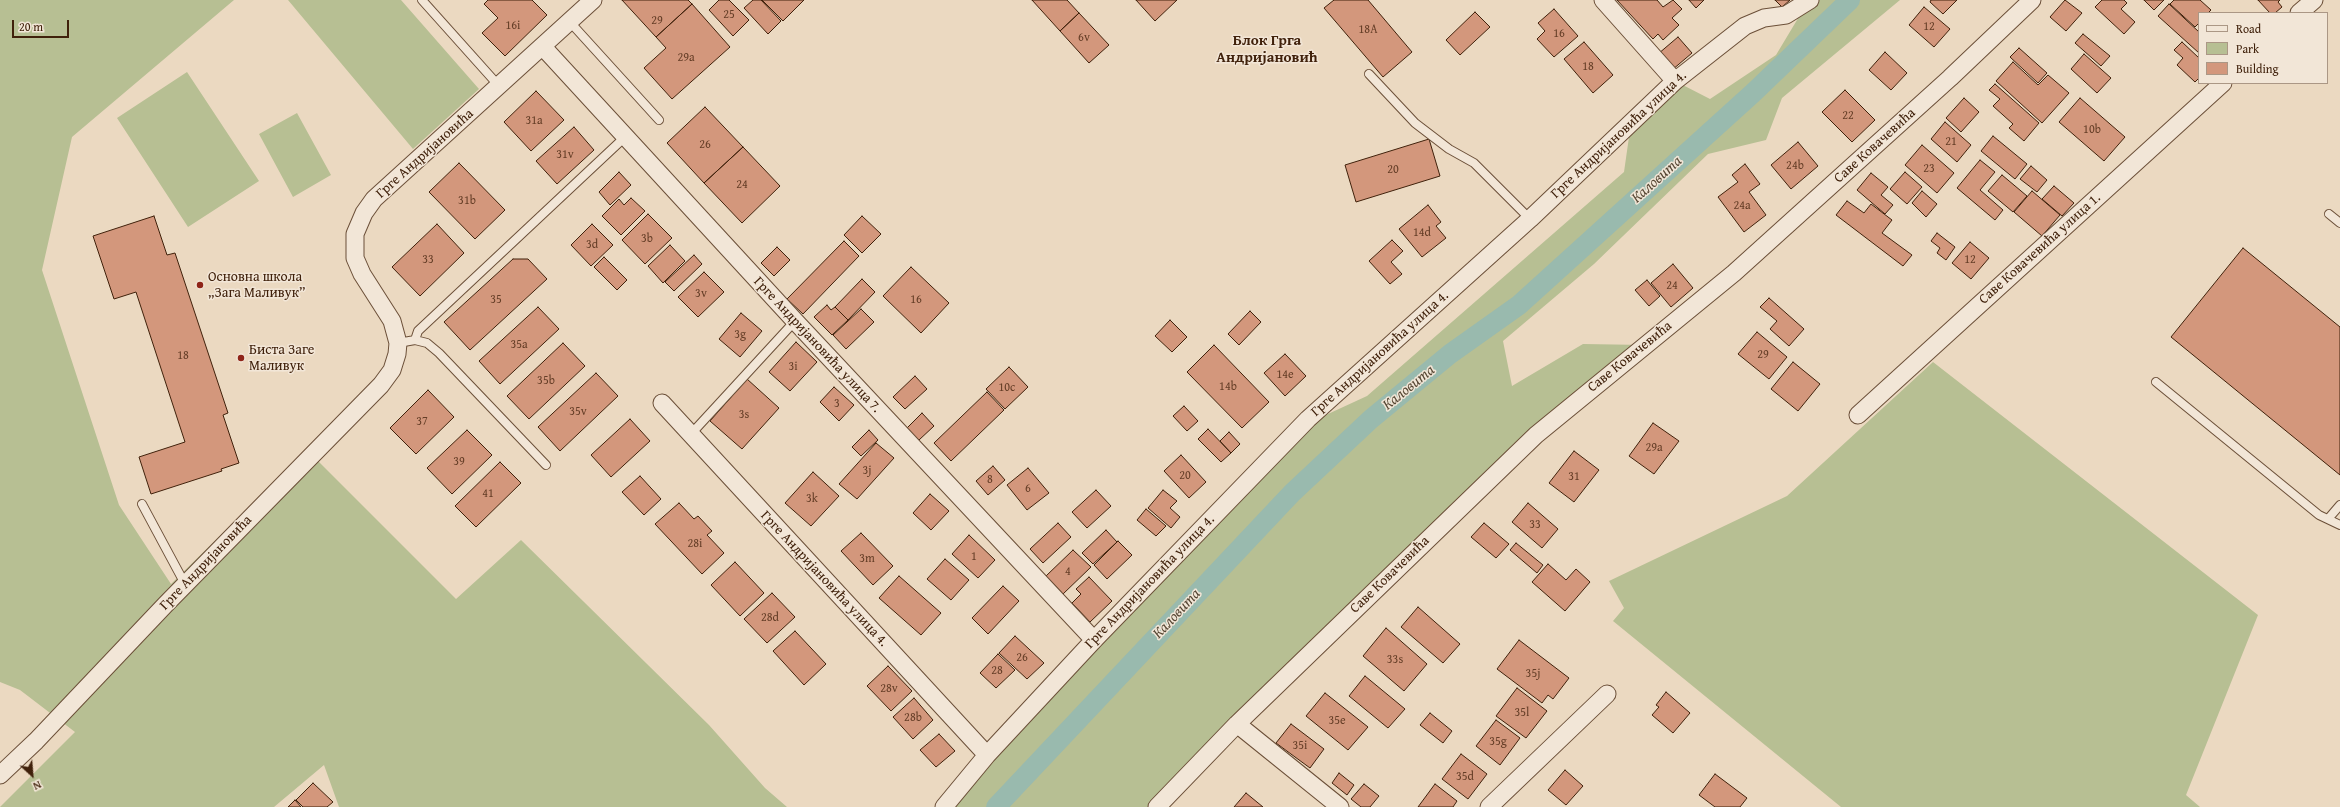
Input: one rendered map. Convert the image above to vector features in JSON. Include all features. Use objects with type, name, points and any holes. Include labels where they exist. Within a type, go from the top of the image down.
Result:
[{"type":"street","name":"Грге Андријановића","points":[[0,775],[36,741],[185,584],[381,385],[392,370],[397,354],[398,343],[392,321],[362,274],[355,258],[355,240],[359,223],[374,199],[593,0]]},
{"type":"street","points":[[1603,0],[1675,81]]},
{"type":"street","name":"Грге Андријановића улица 4.","points":[[944,807],[986,755],[1094,640],[1308,419],[1530,219],[1675,81],[1745,26],[1764,18],[1786,15],[1810,0]]},
{"type":"street","name":"Саве Ковачевића","points":[[1157,807],[1237,724],[1536,435],[1734,273],[1950,78],[2032,0]]},
{"type":"street","points":[[2300,12],[2314,0]]},
{"type":"street","name":"Грге Андријановића улица 7.","points":[[543,46],[794,321],[1094,640]]},
{"type":"street","name":"Саве Ковачевића улица 1.","points":[[1858,415],[2221,84]]},
{"type":"street","name":"Грге Андријановића улица 4.","points":[[662,403],[986,755]]},
{"type":"street","points":[[1489,807],[1607,694]]},
{"type":"street","points":[[1237,724],[1340,807]]},
{"type":"lane","points":[[422,0],[500,86]]},
{"type":"lane","points":[[570,22],[659,120]]},
{"type":"lane","points":[[1369,74],[1415,123],[1449,149],[1474,163],[1530,219]]},
{"type":"lane","points":[[415,340],[418,331],[625,137]]},
{"type":"lane","points":[[2329,214],[2340,223]]},
{"type":"lane","points":[[691,434],[794,321]]},
{"type":"lane","points":[[398,343],[415,340],[427,343],[439,353],[546,465]]},
{"type":"lane","points":[[2156,382],[2319,515],[2340,525]]},
{"type":"lane","points":[[142,504],[185,584]]},
{"type":"lane","points":[[2328,519],[2340,504]]},
{"type":"green space","points":[[0,0],[234,0],[72,137],[42,270],[119,505],[171,584],[307,450],[456,599],[521,540],[709,725],[765,788],[787,807],[339,807],[324,765],[274,807],[0,807],[75,732],[20,690],[0,682]]},
{"type":"green space","points":[[288,0],[401,0],[479,89],[413,149]]},
{"type":"green space","points":[[1809,0],[1900,0],[1782,98],[1766,140],[1708,154],[1594,264],[1503,341],[1512,386],[1583,344],[1646,345],[1533,438],[1157,807],[942,807],[1302,426],[1367,396],[1624,172],[1631,123],[1675,81],[1710,99],[1776,55]]},
{"type":"green space","points":[[187,72],[259,181],[188,227],[117,118]]},
{"type":"green space","points":[[297,113],[331,175],[293,197],[259,134]]},
{"type":"green space","points":[[1933,362],[2258,615],[2186,795],[2200,807],[1841,807],[1613,621],[1624,608],[1609,581],[1787,496]]},
{"type":"building","points":[[488,0],[532,0],[547,15],[505,56],[482,33],[498,18],[484,4]]},
{"type":"building","points":[[622,0],[688,0],[692,4],[656,37]]},
{"type":"building","points":[[719,0],[729,0],[749,20],[733,36],[709,10]]},
{"type":"building","points":[[753,0],[761,0],[781,21],[768,34],[744,8]]},
{"type":"building","points":[[762,0],[804,0],[783,21]]},
{"type":"building","points":[[1032,0],[1067,0],[1079,13],[1060,31]]},
{"type":"building","points":[[1136,0],[1177,0],[1155,21]]},
{"type":"building","points":[[1334,0],[1368,0],[1412,52],[1383,77],[1324,8]]},
{"type":"building","points":[[1617,0],[1657,0],[1663,7],[1673,0],[1682,9],[1672,18],[1679,25],[1663,40],[1658,34],[1653,39]]},
{"type":"building","points":[[1689,0],[1704,0],[1696,8]]},
{"type":"building","points":[[1775,0],[1790,0],[1782,7]]},
{"type":"building","points":[[1931,0],[1957,0],[1943,14],[1930,2]]},
{"type":"building","points":[[2065,0],[2082,13],[2066,31],[2050,17]]},
{"type":"building","points":[[2102,0],[2124,0],[2127,3],[2121,9],[2135,22],[2124,34],[2095,7]]},
{"type":"building","points":[[2144,0],[2164,0],[2154,10]]},
{"type":"building","points":[[2174,0],[2200,0],[2211,10],[2209,12],[2198,12],[2198,24],[2195,27],[2170,4]]},
{"type":"building","points":[[2258,0],[2280,0],[2278,2],[2282,7],[2276,12],[2269,12]]},
{"type":"building","points":[[692,4],[730,47],[672,99],[644,68],[666,48],[656,37]]},
{"type":"building","points":[[2169,4],[2198,31],[2198,52],[2158,16]]},
{"type":"building","points":[[1924,7],[1950,29],[1934,47],[1909,25]]},
{"type":"building","points":[[1554,9],[1578,36],[1554,57],[1537,39],[1545,31],[1538,23]]},
{"type":"building","points":[[1475,12],[1490,27],[1460,55],[1446,40]]},
{"type":"building","points":[[1079,13],[1109,45],[1089,63],[1060,31]]},
{"type":"building","points":[[2083,34],[2110,56],[2101,66],[2075,43]]},
{"type":"building","points":[[1678,37],[1692,53],[1672,70],[1658,54]]},
{"type":"building","points":[[1584,42],[1613,75],[1593,93],[1564,59]]},
{"type":"building","points":[[2182,42],[2198,57],[2198,79],[2195,82],[2177,65],[2183,58],[2174,50]]},
{"type":"building","points":[[2019,48],[2047,73],[2038,83],[2010,57]]},
{"type":"building","points":[[1885,52],[1907,73],[1891,90],[1869,70]]},
{"type":"building","points":[[2084,54],[2111,78],[2097,93],[2071,69]]},
{"type":"building","points":[[2013,62],[2038,85],[2048,75],[2069,93],[2042,123],[1996,81]]},
{"type":"building","points":[[1995,84],[2039,123],[2024,141],[2009,128],[2013,124],[1993,106],[2000,99],[1989,90]]},
{"type":"building","points":[[1845,90],[1875,120],[1852,142],[1822,112]]},
{"type":"building","points":[[536,91],[564,120],[531,151],[504,122]]},
{"type":"building","points":[[1964,98],[1979,112],[1961,132],[1946,118]]},
{"type":"building","points":[[2080,98],[2125,137],[2104,161],[2059,122]]},
{"type":"building","points":[[705,107],[743,147],[704,183],[667,143]]},
{"type":"building","points":[[1945,122],[1971,145],[1957,162],[1931,139]]},
{"type":"building","points":[[574,127],[594,150],[557,184],[536,161]]},
{"type":"building","points":[[1993,136],[2027,164],[2015,179],[1981,151]]},
{"type":"building","points":[[1429,139],[1440,176],[1356,202],[1345,165]]},
{"type":"building","points":[[1798,142],[1818,166],[1791,189],[1771,165]]},
{"type":"building","points":[[1922,145],[1954,173],[1937,193],[1905,165]]},
{"type":"building","points":[[743,147],[780,186],[742,223],[704,183]]},
{"type":"building","points":[[1980,160],[1995,172],[1980,190],[2003,210],[1995,220],[1957,188]]},
{"type":"building","points":[[459,163],[505,210],[475,239],[429,192]]},
{"type":"building","points":[[1745,164],[1760,184],[1749,192],[1766,215],[1744,232],[1718,197],[1738,182],[1732,175]]},
{"type":"building","points":[[2031,166],[2047,180],[2037,192],[2020,179]]},
{"type":"building","points":[[619,172],[631,185],[610,205],[599,192]]},
{"type":"building","points":[[1905,172],[1922,187],[1907,204],[1890,189]]},
{"type":"building","points":[[1871,173],[1888,187],[1881,195],[1893,205],[1885,214],[1857,190]]},
{"type":"building","points":[[2002,175],[2027,196],[2013,212],[1988,191]]},
{"type":"building","points":[[2054,186],[2074,203],[2062,216],[2042,199]]},
{"type":"building","points":[[1922,191],[1937,204],[1926,217],[1912,203]]},
{"type":"building","points":[[2032,191],[2060,215],[2042,236],[2014,212]]},
{"type":"building","points":[[631,198],[645,211],[621,235],[602,216],[619,199],[624,205]]},
{"type":"building","points":[[1847,201],[1864,213],[1871,204],[1892,220],[1882,233],[1912,255],[1903,266],[1836,215]]},
{"type":"building","points":[[1428,205],[1441,222],[1436,226],[1446,238],[1422,257],[1399,229]]},
{"type":"building","points":[[648,214],[672,238],[645,264],[622,240]]},
{"type":"building","points":[[154,216],[167,255],[175,253],[228,413],[223,415],[239,463],[221,469],[222,471],[151,494],[139,457],[185,442],[136,292],[114,299],[93,236]]},
{"type":"building","points":[[862,216],[881,234],[862,253],[844,235]]},
{"type":"building","points":[[437,224],[464,253],[420,296],[392,267]]},
{"type":"building","points":[[592,224],[613,245],[591,266],[571,245]]},
{"type":"building","points":[[1937,233],[1955,247],[1946,260],[1937,253],[1940,248],[1931,241]]},
{"type":"building","points":[[1392,240],[1403,251],[1391,262],[1402,274],[1390,284],[1369,261]]},
{"type":"building","points":[[844,241],[859,256],[803,314],[787,299]]},
{"type":"building","points":[[1970,242],[1989,258],[1971,279],[1952,263]]},
{"type":"building","points":[[670,245],[685,261],[663,283],[648,266]]},
{"type":"building","points":[[777,247],[790,260],[774,276],[761,263]]},
{"type":"building","points":[[2243,248],[2340,327],[2340,475],[2171,337]]},
{"type":"building","points":[[694,255],[702,264],[674,291],[665,282]]},
{"type":"building","points":[[604,257],[627,280],[617,290],[594,267]]},
{"type":"building","points":[[513,259],[528,259],[547,279],[470,350],[444,322]]},
{"type":"building","points":[[1673,264],[1693,288],[1671,307],[1651,283]]},
{"type":"building","points":[[911,267],[949,303],[921,333],[883,296]]},
{"type":"building","points":[[704,272],[724,292],[698,317],[678,297]]},
{"type":"building","points":[[862,279],[875,292],[848,320],[835,307]]},
{"type":"building","points":[[1647,280],[1660,296],[1649,306],[1635,290]]},
{"type":"building","points":[[1769,298],[1804,329],[1789,346],[1770,329],[1777,321],[1760,307]]},
{"type":"building","points":[[827,305],[831,310],[835,307],[848,320],[832,335],[814,317]]},
{"type":"building","points":[[538,307],[559,329],[500,384],[479,361]]},
{"type":"building","points":[[861,309],[874,322],[846,349],[833,335]]},
{"type":"building","points":[[1250,311],[1261,322],[1239,345],[1228,334]]},
{"type":"building","points":[[741,313],[762,331],[740,357],[719,339]]},
{"type":"building","points":[[1170,320],[1187,337],[1172,352],[1155,336]]},
{"type":"building","points":[[1757,332],[1787,357],[1769,379],[1738,354]]},
{"type":"building","points":[[796,342],[817,362],[790,391],[769,372]]},
{"type":"building","points":[[563,343],[585,366],[529,419],[507,396]]},
{"type":"building","points":[[1214,345],[1269,402],[1242,428],[1187,372]]},
{"type":"building","points":[[1285,354],[1306,376],[1285,396],[1264,373]]},
{"type":"building","points":[[1793,362],[1820,384],[1798,411],[1771,389]]},
{"type":"building","points":[[1009,367],[1028,387],[1005,409],[986,389]]},
{"type":"building","points":[[596,373],[618,396],[560,451],[538,427]]},
{"type":"building","points":[[915,376],[927,389],[905,409],[893,397]]},
{"type":"building","points":[[747,379],[779,408],[742,449],[710,421]]},
{"type":"building","points":[[834,387],[854,405],[839,421],[820,402]]},
{"type":"building","points":[[428,390],[454,417],[416,454],[390,428]]},
{"type":"building","points":[[987,392],[1004,410],[951,461],[934,443]]},
{"type":"building","points":[[1184,406],[1198,421],[1187,431],[1173,416]]},
{"type":"building","points":[[922,413],[934,426],[919,440],[907,428]]},
{"type":"building","points":[[630,419],[650,441],[611,477],[591,455]]},
{"type":"building","points":[[1653,423],[1679,441],[1654,474],[1629,456]]},
{"type":"building","points":[[1208,429],[1231,453],[1221,462],[1198,439]]},
{"type":"building","points":[[467,430],[492,455],[452,494],[427,468]]},
{"type":"building","points":[[869,430],[878,440],[861,456],[852,447]]},
{"type":"building","points":[[1229,432],[1240,444],[1231,453],[1220,441]]},
{"type":"building","points":[[876,443],[894,458],[857,499],[839,484]]},
{"type":"building","points":[[1574,451],[1599,470],[1574,502],[1549,483]]},
{"type":"building","points":[[1181,455],[1206,482],[1189,498],[1164,471]]},
{"type":"building","points":[[500,462],[521,483],[476,527],[455,506]]},
{"type":"building","points":[[993,466],[1005,480],[988,495],[976,481]]},
{"type":"building","points":[[1028,468],[1049,493],[1027,510],[1007,485]]},
{"type":"building","points":[[813,472],[839,496],[811,526],[785,503]]},
{"type":"building","points":[[640,476],[661,499],[644,515],[622,492]]},
{"type":"building","points":[[1096,490],[1111,506],[1087,528],[1072,512]]},
{"type":"building","points":[[1163,490],[1177,501],[1170,508],[1180,517],[1171,528],[1148,508]]},
{"type":"building","points":[[930,494],[949,511],[931,530],[913,513]]},
{"type":"building","points":[[679,503],[694,519],[698,516],[712,531],[707,535],[724,553],[702,574],[655,524]]},
{"type":"building","points":[[1528,503],[1558,529],[1542,548],[1512,522]]},
{"type":"building","points":[[1146,509],[1166,526],[1156,536],[1137,520]]},
{"type":"building","points":[[1058,523],[1071,537],[1043,563],[1030,549]]},
{"type":"building","points":[[1484,523],[1509,544],[1496,558],[1471,537]]},
{"type":"building","points":[[1106,530],[1117,542],[1093,564],[1082,553]]},
{"type":"building","points":[[861,533],[893,566],[873,585],[841,551]]},
{"type":"building","points":[[969,535],[995,560],[978,578],[952,554]]},
{"type":"building","points":[[1118,541],[1132,555],[1107,579],[1094,565]]},
{"type":"building","points":[[1516,543],[1543,565],[1537,573],[1510,550]]},
{"type":"building","points":[[1073,550],[1091,567],[1063,594],[1046,576]]},
{"type":"building","points":[[945,559],[969,580],[951,600],[927,579]]},
{"type":"building","points":[[735,562],[764,593],[740,616],[711,585]]},
{"type":"building","points":[[1548,564],[1566,580],[1576,569],[1590,582],[1565,611],[1532,582]]},
{"type":"building","points":[[899,576],[941,613],[921,635],[879,598]]},
{"type":"building","points":[[1089,577],[1112,601],[1090,622],[1072,603],[1081,594],[1076,589]]},
{"type":"building","points":[[1003,586],[1019,601],[988,634],[972,618]]},
{"type":"building","points":[[772,593],[795,617],[767,643],[744,619]]},
{"type":"building","points":[[1418,607],[1460,644],[1443,663],[1401,627]]},
{"type":"building","points":[[1386,628],[1427,664],[1404,691],[1363,656]]},
{"type":"building","points":[[795,631],[826,664],[804,685],[773,651]]},
{"type":"building","points":[[1015,636],[1044,663],[1027,679],[999,653]]},
{"type":"building","points":[[1519,640],[1569,678],[1553,699],[1548,695],[1542,703],[1497,669]]},
{"type":"building","points":[[998,654],[1015,670],[996,688],[980,673]]},
{"type":"building","points":[[888,666],[912,691],[891,711],[867,686]]},
{"type":"building","points":[[1365,676],[1405,709],[1388,728],[1349,696]]},
{"type":"building","points":[[1517,688],[1547,711],[1526,738],[1496,716]]},
{"type":"building","points":[[1666,692],[1690,713],[1673,733],[1652,715],[1659,707],[1656,705]]},
{"type":"building","points":[[1325,693],[1368,727],[1348,750],[1306,716]]},
{"type":"building","points":[[914,698],[933,720],[913,739],[893,717]]},
{"type":"building","points":[[1430,713],[1452,731],[1443,743],[1420,725]]},
{"type":"building","points":[[1496,720],[1520,738],[1500,765],[1476,746]]},
{"type":"building","points":[[1291,724],[1324,749],[1310,768],[1276,743]]},
{"type":"building","points":[[939,734],[955,751],[936,767],[920,750]]},
{"type":"building","points":[[1461,754],[1487,774],[1468,799],[1442,779]]},
{"type":"building","points":[[1565,770],[1583,786],[1566,805],[1548,790]]},
{"type":"building","points":[[1339,773],[1354,785],[1347,795],[1332,783]]},
{"type":"building","points":[[1715,774],[1747,798],[1740,807],[1715,807],[1699,795]]},
{"type":"building","points":[[313,783],[333,802],[327,807],[303,807],[296,800]]},
{"type":"building","points":[[1364,784],[1379,796],[1370,807],[1361,807],[1351,799]]},
{"type":"building","points":[[1435,784],[1457,801],[1453,807],[1418,807]]},
{"type":"building","points":[[1246,793],[1263,807],[1234,807]]},
{"type":"building","points":[[295,800],[301,807],[288,807]]},
{"type":"waterway","name":"Каловита","points":[[996,807],[1292,493],[1371,419],[1450,354],[1519,305],[1753,93],[1850,0]]},
{"type":"place","name":"Основна школа „Зага Маливук”","points":[[200,285]]},
{"type":"place","name":"Биста Заге Маливук","points":[[241,358]]},
{"type":"district","name":"Блок Грга Андријановић","points":[[1267,50]]}]
